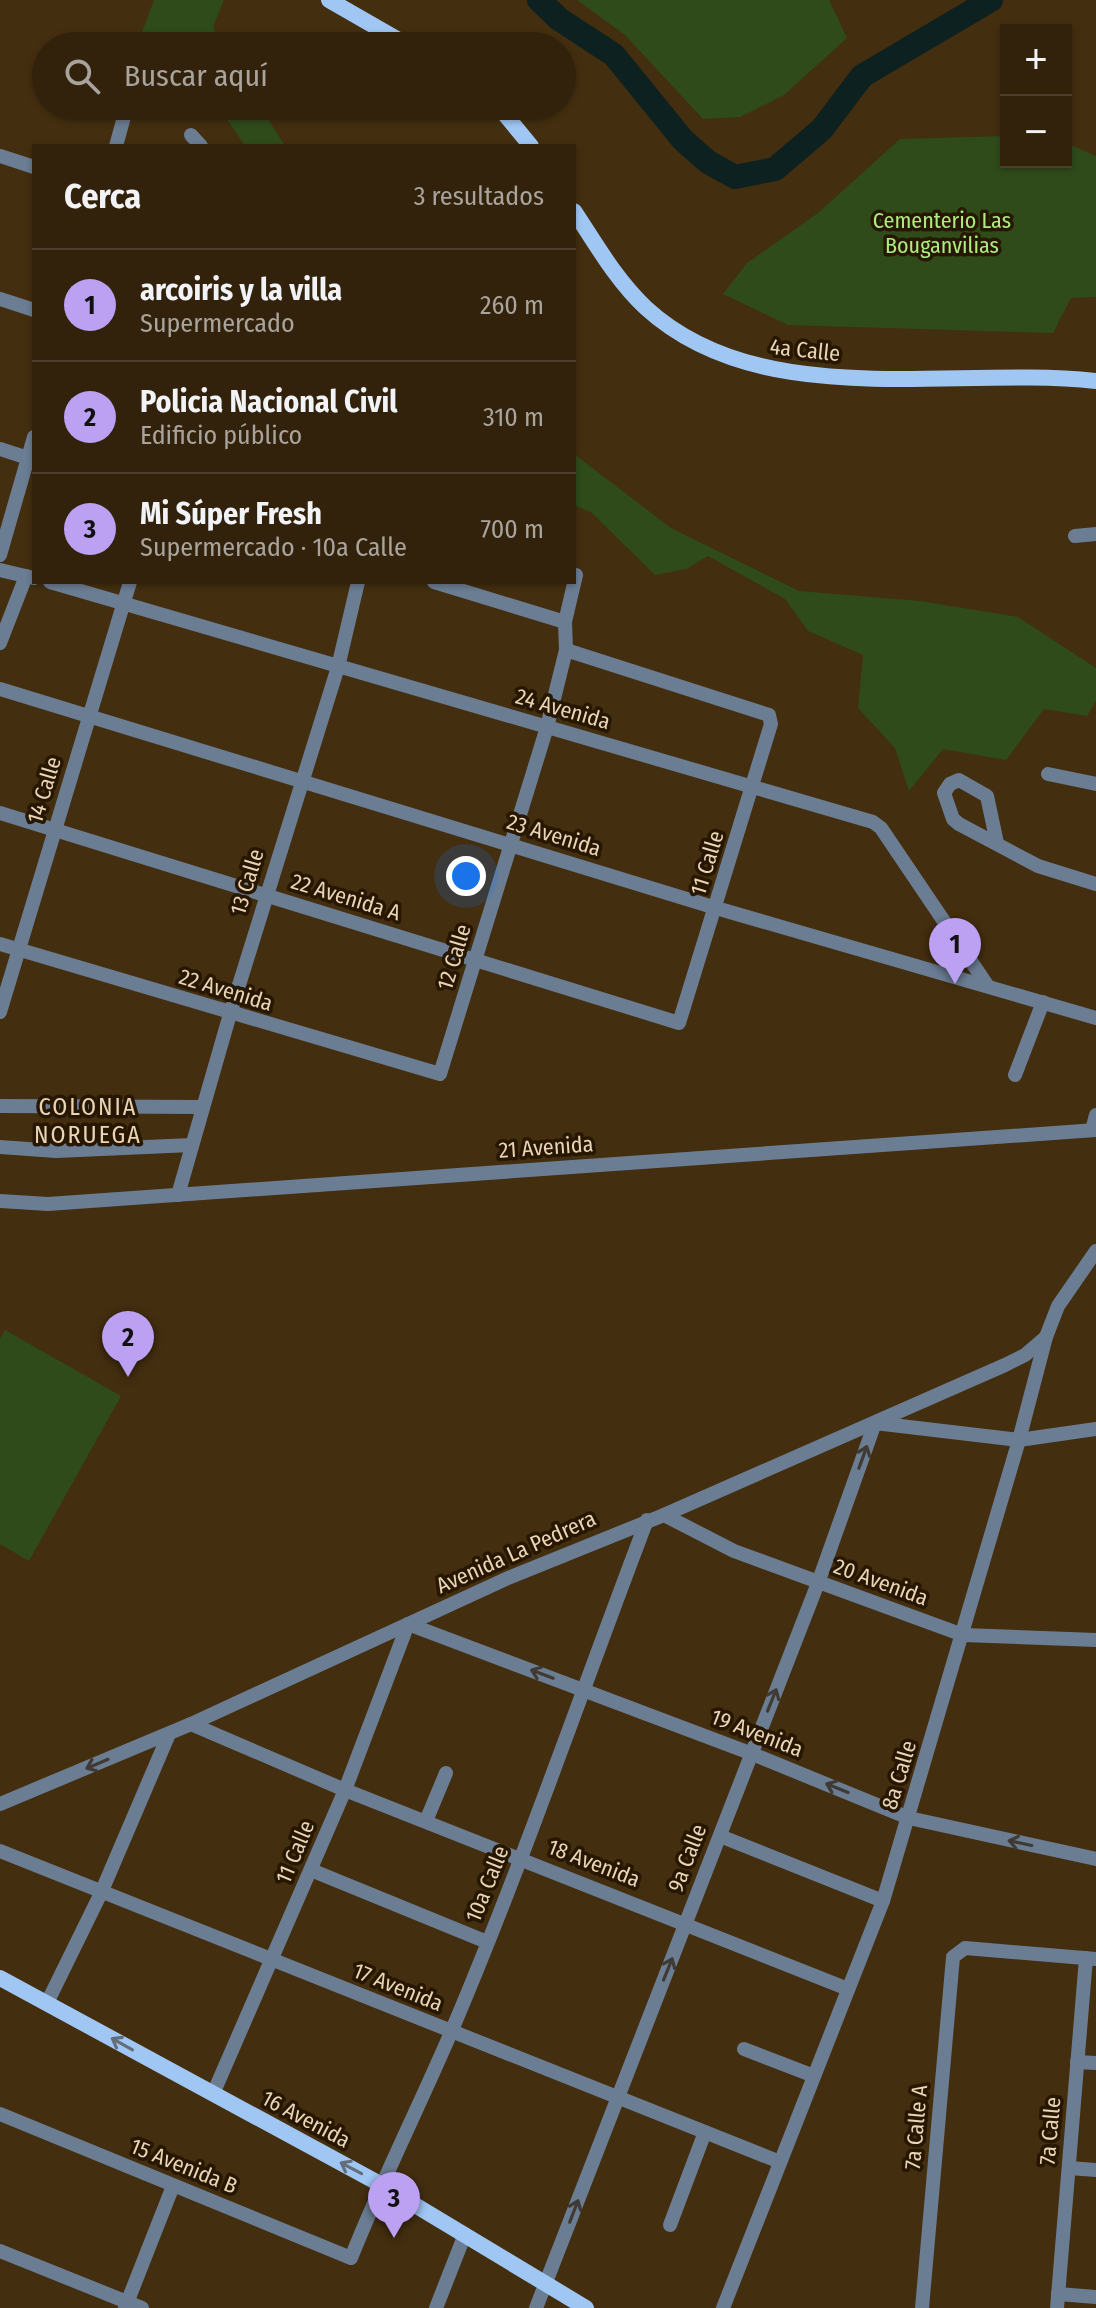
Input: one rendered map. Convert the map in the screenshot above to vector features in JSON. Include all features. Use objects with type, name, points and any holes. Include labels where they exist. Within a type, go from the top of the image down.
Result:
[{"type":"main road","points":[[329,0],[385,32]]},
{"type":"main road","points":[[510,120],[529,144]]},
{"type":"main road","name":"4a Calle","points":[[576,214],[616,274],[648,309],[692,340],[741,362],[785,373],[820,376],[994,375],[1096,381]]},
{"type":"main road","name":"16 Avenida","points":[[0,1978],[380,2184],[586,2308]]},
{"type":"street","points":[[117,144],[123,120]]},
{"type":"street","points":[[0,156],[32,166]]},
{"type":"street","points":[[0,299],[32,309]]},
{"type":"street","points":[[0,449],[31,459],[0,555]]},
{"type":"street","points":[[1075,536],[1096,534]]},
{"type":"street","points":[[0,570],[30,577],[0,643]]},
{"type":"street","name":"24 Avenida","points":[[58,584],[124,601],[881,828],[987,985]]},
{"type":"street","name":"14 Calle","points":[[0,1012],[129,584]]},
{"type":"street","name":"13 Calle","points":[[178,1195],[266,895],[338,667],[358,584]]},
{"type":"street","points":[[441,584],[565,622]]},
{"type":"street","name":"12 Calle","points":[[440,1074],[547,727],[566,650],[565,622],[574,584]]},
{"type":"street","name":"11 Calle","points":[[566,650],[769,715],[771,724],[679,1023]]},
{"type":"street","name":"23 Avenida","points":[[0,689],[716,908],[1096,1018]]},
{"type":"street","points":[[1048,774],[1096,784]]},
{"type":"street","points":[[997,843],[987,796],[959,780],[950,784],[944,793],[953,819],[1038,866],[1096,884]]},
{"type":"street","name":"22 Avenida A","points":[[0,813],[679,1023]]},
{"type":"street","name":"22 Avenida","points":[[0,944],[440,1074]]},
{"type":"street","points":[[1015,1075],[1043,1002]]},
{"type":"street","points":[[0,1106],[202,1107]]},
{"type":"street","points":[[1094,1130],[1096,1115]]},
{"type":"street","name":"21 Avenida","points":[[0,1201],[48,1204],[1094,1130]]},
{"type":"street","points":[[0,1147],[56,1151],[192,1145]]},
{"type":"street","name":"8a Calle","points":[[723,2308],[883,1901],[963,1635],[1046,1337],[1058,1306],[1096,1251]]},
{"type":"street","name":"Avenida La Pedrera","points":[[0,1804],[169,1734],[408,1624],[875,1423],[1025,1355],[1046,1337]]},
{"type":"street","points":[[875,1423],[1019,1440],[1096,1429]]},
{"type":"street","name":"9a Calle","points":[[536,2308],[818,1583],[875,1423]]},
{"type":"street","name":"20 Avenida","points":[[664,1515],[734,1551],[963,1635],[1096,1640]]},
{"type":"street","name":"10a Calle","points":[[351,2258],[380,2184],[451,2032],[521,1858],[647,1520]]},
{"type":"street","name":"11 Calle","points":[[213,2094],[345,1790],[408,1624]]},
{"type":"street","name":"19 Avenida","points":[[408,1624],[750,1753],[909,1818],[1096,1859]]},
{"type":"street","name":"18 Avenida","points":[[191,1724],[345,1790],[848,1989]]},
{"type":"street","points":[[47,2003],[101,1893],[169,1734]]},
{"type":"street","points":[[426,1821],[446,1773]]},
{"type":"street","points":[[720,1836],[883,1901]]},
{"type":"street","name":"17 Avenida","points":[[0,1851],[780,2162]]},
{"type":"street","points":[[311,1870],[487,1942]]},
{"type":"street","name":"7a Calle A","points":[[922,2308],[953,1957],[965,1948],[1091,1958]]},
{"type":"street","name":"7a Calle","points":[[1058,2301],[1077,2062],[1091,1958]]},
{"type":"street","points":[[744,2049],[814,2076]]},
{"type":"street","points":[[1077,2062],[1096,2063]]},
{"type":"street","name":"15 Avenida B","points":[[0,2114],[351,2258]]},
{"type":"street","points":[[670,2225],[705,2132]]},
{"type":"street","points":[[1069,2168],[1096,2170]]},
{"type":"street","points":[[0,2251],[131,2306],[173,2186]]},
{"type":"street","points":[[436,2308],[465,2234]]},
{"type":"street","points":[[1058,2301],[1096,2297]]},
{"type":"green space","points":[[154,0],[224,0],[213,27],[216,32],[142,32]]},
{"type":"green space","points":[[577,0],[829,0],[847,38],[784,95],[740,117],[703,119],[625,35]]},
{"type":"green space","points":[[227,120],[269,120],[284,144],[244,144]]},
{"type":"green space","name":"Cementerio Las Bouganvilias","points":[[1000,136],[1000,168],[1072,168],[1072,146],[1096,156],[1096,297],[1071,298],[1053,333],[788,325],[723,294],[747,263],[818,213],[900,139]]},
{"type":"green space","points":[[576,456],[671,528],[799,591],[920,601],[1018,617],[1096,668],[1096,701],[1087,716],[1044,709],[1006,760],[943,749],[909,791],[895,748],[858,708],[863,655],[808,631],[785,599],[708,556],[686,569],[655,575],[592,513],[576,506]]},
{"type":"green space","points":[[5,1330],[121,1396],[29,1561],[0,1544],[0,1339]]},
{"type":"waterway","points":[[539,0],[559,19],[614,55],[683,140],[708,162],[735,177],[775,169],[822,129],[862,76],[991,0]]},
{"type":"place","name":"arcoiris y la villa","points":[[955,984]]},
{"type":"place","name":"Policia Nacional Civil","points":[[128,1377]]},
{"type":"place","name":"Mi Súper Fresh","points":[[394,2238]]},
{"type":"district","name":"COLONIA NORUEGA","points":[[88,1121]]}]
